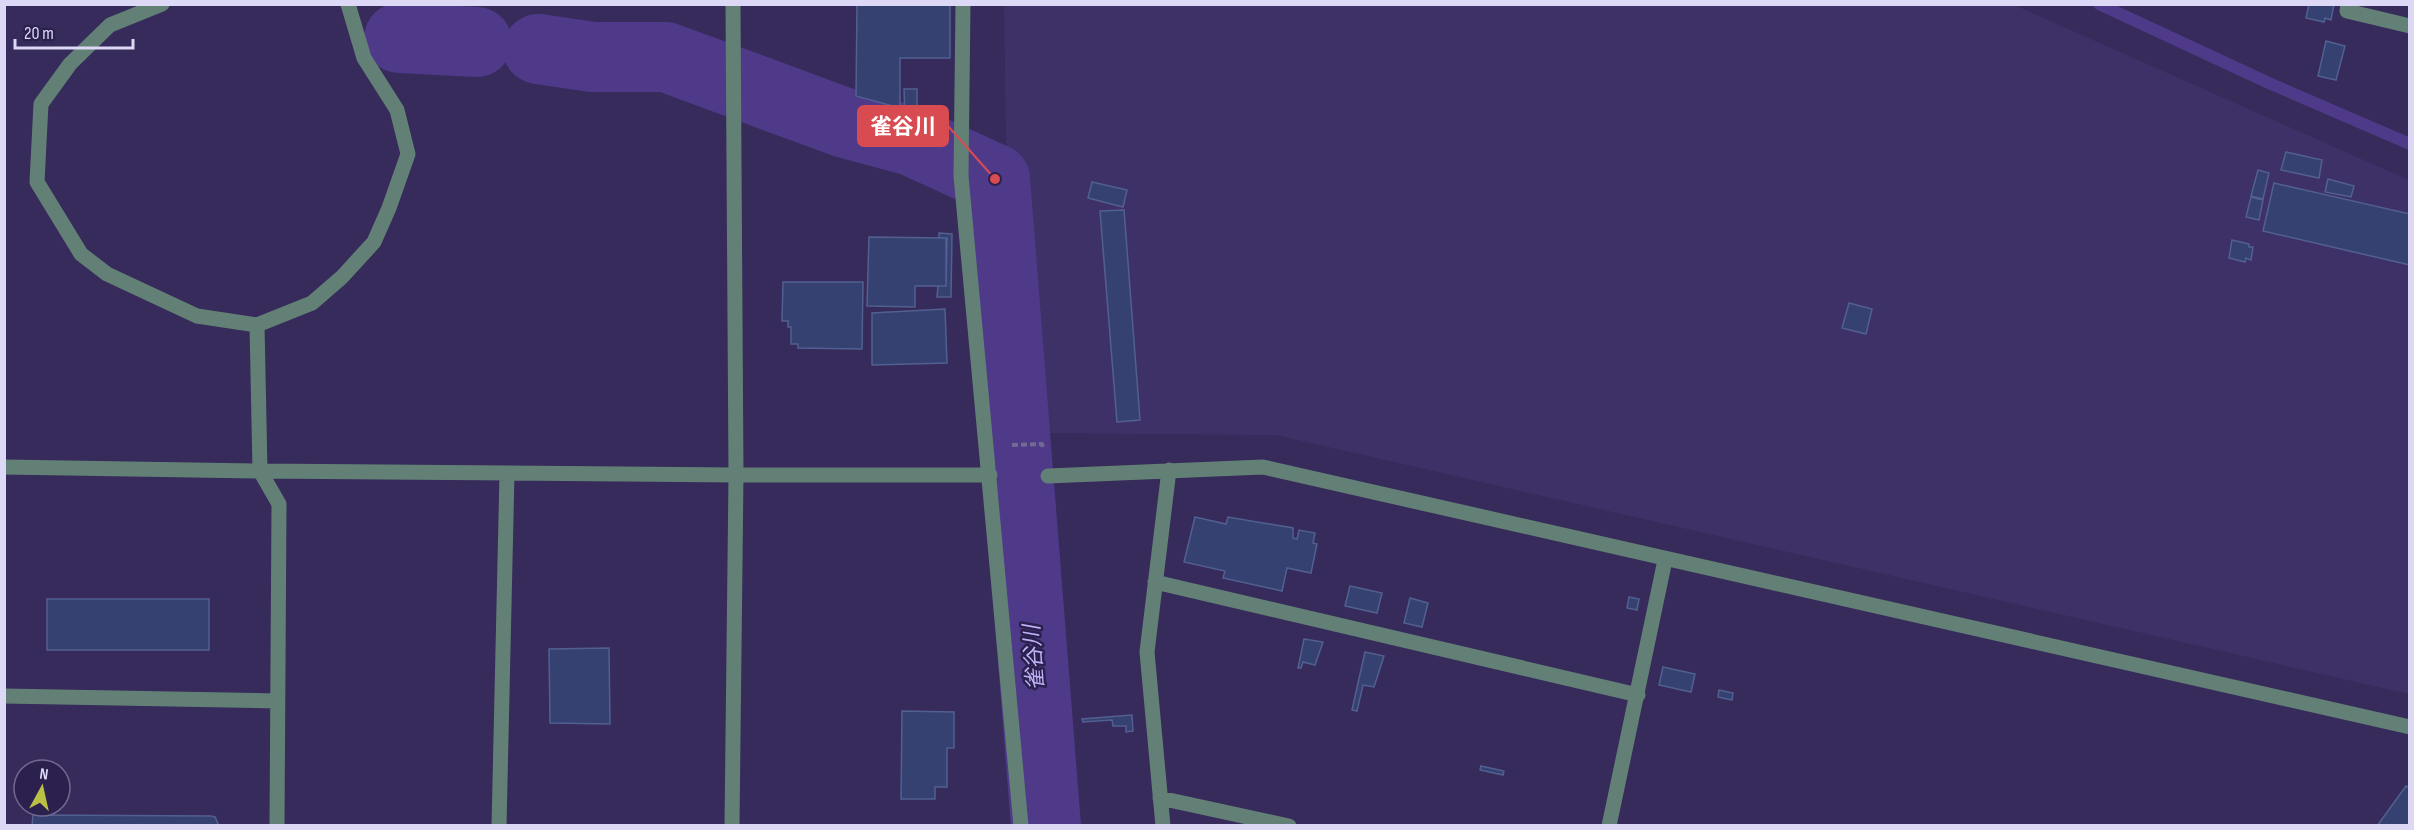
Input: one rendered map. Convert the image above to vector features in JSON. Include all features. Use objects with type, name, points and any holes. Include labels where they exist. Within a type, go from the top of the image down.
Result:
[{"type":"street","points":[[162,4],[110,25],[70,64],[41,105],[38,182],[81,254],[107,274],[197,316],[257,325],[312,303],[342,278],[374,242],[408,154],[397,110],[364,58],[348,4]]},
{"type":"street","points":[[732,825],[736,475],[734,4]]},
{"type":"street","points":[[963,4],[961,176],[1021,825]]},
{"type":"street","points":[[2348,4],[2346,12],[2409,26]]},
{"type":"street","points":[[257,325],[260,471],[279,504],[277,825]]},
{"type":"street","points":[[4,467],[990,476]]},
{"type":"street","points":[[1048,476],[1263,467],[2409,727]]},
{"type":"street","points":[[1163,825],[1147,652],[1169,470]]},
{"type":"street","points":[[499,825],[507,473]]},
{"type":"street","points":[[1609,825],[1665,560]]},
{"type":"street","points":[[1155,582],[1638,695]]},
{"type":"street","points":[[4,696],[278,701]]},
{"type":"street","points":[[1161,798],[1289,825]]},
{"type":"path","points":[[1009,445],[1031,445]]},
{"type":"shaded area","points":[[1004,5],[2014,5],[2409,180],[2409,694],[1276,435],[1034,433],[1006,142]]},
{"type":"building","points":[[857,4],[950,4],[950,58],[900,58],[900,108],[856,96]]},
{"type":"building","points":[[2309,4],[2334,4],[2331,20],[2325,18],[2324,22],[2306,18]]},
{"type":"building","points":[[2326,41],[2345,46],[2336,80],[2318,76]]},
{"type":"building","points":[[904,89],[917,89],[917,118],[905,118]]},
{"type":"building","points":[[2286,152],[2322,160],[2319,178],[2281,170]]},
{"type":"building","points":[[2258,170],[2269,173],[2263,199],[2251,196]]},
{"type":"building","points":[[2328,179],[2354,186],[2351,197],[2325,192]]},
{"type":"building","points":[[1092,182],[1127,190],[1123,207],[1088,198]]},
{"type":"building","points":[[2274,183],[2410,214],[2410,265],[2263,231]]},
{"type":"building","points":[[2251,197],[2263,200],[2259,220],[2246,217]]},
{"type":"building","points":[[1124,210],[1140,420],[1117,422],[1100,211]]},
{"type":"building","points":[[939,233],[952,234],[951,297],[937,297],[938,286],[946,286],[947,238],[939,238]]},
{"type":"building","points":[[869,237],[946,238],[946,286],[915,286],[915,307],[867,306]]},
{"type":"building","points":[[2232,240],[2253,247],[2251,260],[2246,258],[2245,262],[2229,258]]},
{"type":"building","points":[[783,282],[863,282],[862,349],[798,348],[798,344],[791,344],[791,327],[788,327],[788,321],[782,321]]},
{"type":"building","points":[[1849,303],[1872,309],[1866,334],[1842,328]]},
{"type":"building","points":[[945,309],[947,363],[872,365],[872,313]]},
{"type":"building","points":[[1195,517],[1226,524],[1228,517],[1293,528],[1293,538],[1297,539],[1299,530],[1315,533],[1313,543],[1317,544],[1311,573],[1287,568],[1282,591],[1223,578],[1225,571],[1184,562]]},
{"type":"building","points":[[1350,586],[1382,593],[1377,613],[1345,606]]},
{"type":"building","points":[[1629,597],[1639,599],[1637,610],[1627,608]]},
{"type":"building","points":[[1410,598],[1428,603],[1422,627],[1404,623]]},
{"type":"building","points":[[47,599],[209,599],[209,650],[47,650]]},
{"type":"building","points":[[1304,639],[1323,642],[1315,665],[1303,662],[1301,668],[1298,668]]},
{"type":"building","points":[[609,648],[610,724],[550,723],[549,649]]},
{"type":"building","points":[[1365,652],[1384,656],[1374,687],[1363,685],[1357,711],[1352,710]]},
{"type":"building","points":[[1663,667],[1695,674],[1691,692],[1659,685]]},
{"type":"building","points":[[1719,690],[1733,693],[1732,700],[1718,697]]},
{"type":"building","points":[[902,711],[954,712],[954,748],[947,748],[947,787],[935,787],[935,799],[901,799]]},
{"type":"building","points":[[1132,715],[1133,731],[1126,732],[1126,726],[1113,726],[1112,720],[1083,722],[1082,719]]},
{"type":"building","points":[[1481,766],[1504,771],[1503,775],[1480,770]]},
{"type":"building","points":[[2406,786],[2410,788],[2410,826],[2377,826]]},
{"type":"building","points":[[72,815],[211,816],[215,817],[219,826],[32,826],[33,818],[72,818]]},
{"type":"waterway","points":[[2099,4],[2271,84],[2410,144]]},
{"type":"waterway","name":"雀谷川","points":[[399,38],[477,42]]},
{"type":"waterway","name":"雀谷川","points":[[538,49],[593,57],[666,57],[845,123],[912,141],[995,179],[1046,826]]},
{"type":"place","name":"雀谷川","points":[[995,179]]}]
